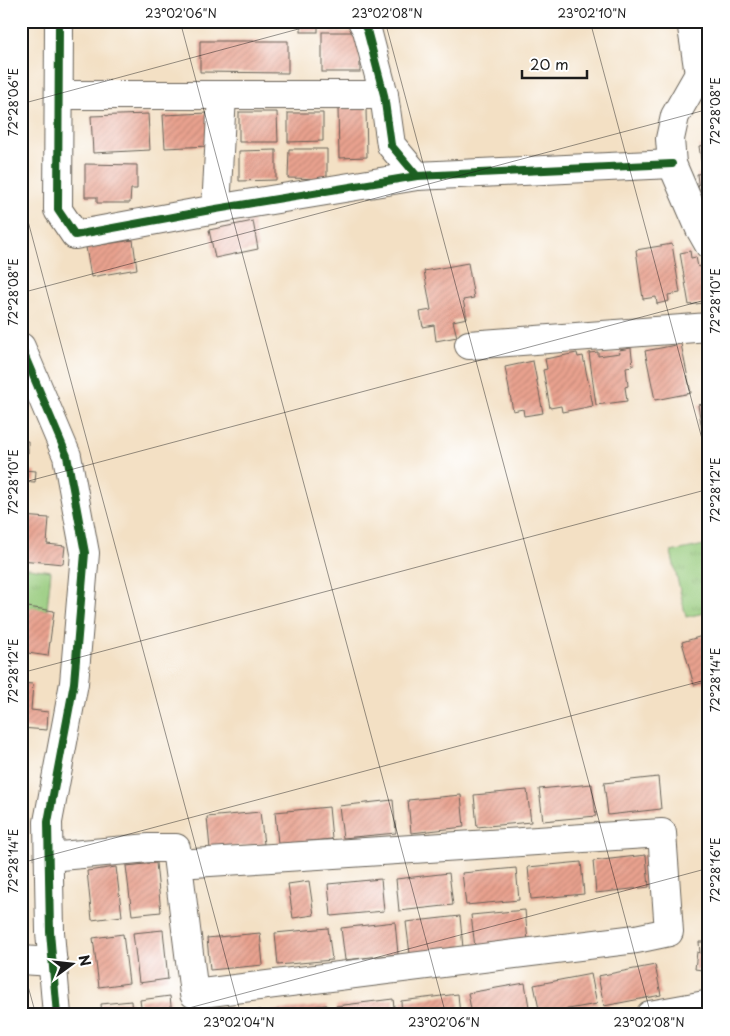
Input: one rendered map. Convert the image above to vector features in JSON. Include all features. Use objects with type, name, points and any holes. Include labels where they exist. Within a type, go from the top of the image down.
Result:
[{"type":"street","points":[[59,21],[58,210],[76,236],[216,209],[417,176],[672,164]]},
{"type":"street","points":[[362,21],[367,30],[384,95],[391,145],[417,176]]},
{"type":"street","points":[[692,21],[704,71],[675,116],[670,139],[672,164],[700,229],[709,245]]},
{"type":"street","points":[[59,96],[384,95]]},
{"type":"street","points":[[216,209],[222,96]]},
{"type":"street","points":[[469,345],[709,327]]},
{"type":"street","points":[[21,347],[67,456],[85,553],[74,683],[48,822],[50,932],[57,1015]]},
{"type":"street","points":[[49,857],[149,848],[176,848],[194,994],[636,939],[668,932],[662,833],[178,864]]},
{"type":"street","points":[[21,960],[53,962]]},
{"type":"street","points":[[650,1015],[705,1005],[706,1015]]},
{"type":"green space","points":[[709,544],[709,612],[686,617],[671,552]]},
{"type":"green space","points":[[21,567],[51,571],[47,610],[21,608]]},
{"type":"building","points":[[301,21],[318,21],[318,32],[301,32]]},
{"type":"building","points":[[322,32],[360,32],[360,72],[322,72]]},
{"type":"building","points":[[200,41],[288,41],[288,73],[200,72]]},
{"type":"building","points":[[338,108],[366,108],[367,157],[339,158]]},
{"type":"building","points":[[239,112],[277,112],[278,142],[239,142]]},
{"type":"building","points":[[208,113],[210,146],[165,148],[163,115]]},
{"type":"building","points":[[288,113],[323,113],[323,141],[288,142]]},
{"type":"building","points":[[148,114],[150,150],[93,153],[91,116]]},
{"type":"building","points":[[709,145],[709,197],[700,198],[697,174],[703,173],[699,146]]},
{"type":"building","points":[[289,149],[327,149],[327,179],[288,178]]},
{"type":"building","points":[[276,150],[276,180],[239,181],[239,151]]},
{"type":"building","points":[[85,164],[137,165],[137,189],[131,189],[130,203],[97,203],[97,197],[85,197]]},
{"type":"building","points":[[253,221],[258,249],[215,258],[209,230]]},
{"type":"building","points":[[133,240],[137,269],[91,277],[86,247]]},
{"type":"building","points":[[672,244],[680,293],[668,295],[669,301],[657,304],[656,297],[643,299],[636,250]]},
{"type":"building","points":[[690,251],[691,258],[696,257],[698,267],[703,266],[704,272],[708,271],[709,302],[689,305],[680,253]]},
{"type":"building","points":[[468,263],[474,298],[463,300],[467,318],[453,321],[457,337],[436,341],[434,325],[423,327],[420,312],[431,310],[424,271]]},
{"type":"building","points":[[681,344],[691,393],[655,400],[645,351]]},
{"type":"building","points":[[631,348],[633,366],[626,367],[628,386],[625,387],[627,401],[596,405],[589,353],[598,352],[598,356],[620,353],[619,350]]},
{"type":"building","points":[[577,353],[578,357],[583,356],[593,406],[562,412],[561,406],[550,408],[543,370],[547,369],[545,359]]},
{"type":"building","points":[[533,361],[543,413],[524,416],[523,409],[513,411],[505,367]]},
{"type":"building","points":[[709,403],[709,434],[703,435],[698,405]]},
{"type":"building","points":[[21,441],[28,441],[28,453],[24,452],[23,470],[36,471],[35,482],[21,481]]},
{"type":"building","points":[[21,516],[49,518],[47,544],[65,546],[63,564],[21,560]]},
{"type":"building","points":[[21,606],[54,611],[48,656],[21,652]]},
{"type":"building","points":[[709,634],[709,681],[694,685],[682,642]]},
{"type":"building","points":[[21,683],[33,684],[31,710],[48,712],[47,730],[21,728]]},
{"type":"building","points":[[658,777],[661,809],[608,815],[604,783]]},
{"type":"building","points":[[592,784],[596,816],[543,821],[539,789]]},
{"type":"building","points":[[527,790],[531,822],[477,827],[474,795]]},
{"type":"building","points":[[461,795],[464,827],[411,833],[408,800]]},
{"type":"building","points":[[393,800],[396,833],[343,838],[339,806]]},
{"type":"building","points":[[329,807],[332,839],[278,844],[275,812]]},
{"type":"building","points":[[260,812],[264,844],[210,849],[207,817]]},
{"type":"building","points":[[646,855],[649,887],[596,893],[593,861]]},
{"type":"building","points":[[581,862],[584,894],[531,899],[528,867]]},
{"type":"building","points":[[156,863],[161,912],[132,915],[126,866]]},
{"type":"building","points":[[116,867],[122,916],[92,920],[87,871]]},
{"type":"building","points":[[516,868],[519,900],[466,905],[462,873]]},
{"type":"building","points":[[449,873],[453,905],[399,911],[396,879]]},
{"type":"building","points":[[381,879],[384,911],[331,916],[328,884]]},
{"type":"building","points":[[309,881],[314,915],[293,918],[288,884]]},
{"type":"building","points":[[525,910],[528,942],[475,947],[471,915]]},
{"type":"building","points":[[460,916],[463,948],[410,954],[406,922]]},
{"type":"building","points":[[395,922],[398,954],[345,960],[341,928]]},
{"type":"building","points":[[328,928],[332,960],[278,965],[275,933]]},
{"type":"building","points":[[163,930],[168,979],[139,983],[133,933]]},
{"type":"building","points":[[260,933],[263,965],[210,970],[207,938]]},
{"type":"building","points":[[123,934],[129,983],[99,987],[93,938]]},
{"type":"building","points":[[699,942],[709,942],[709,971],[695,969],[697,952],[700,953]]},
{"type":"building","points":[[655,965],[661,995],[604,1006],[598,976]]},
{"type":"building","points":[[591,974],[597,1004],[540,1014],[534,985]]},
{"type":"building","points":[[525,983],[530,1013],[520,1015],[472,1015],[468,993]]},
{"type":"building","points":[[458,994],[460,1015],[402,1015],[401,1001]]},
{"type":"building","points":[[170,996],[172,1015],[142,1015],[140,1000]]},
{"type":"building","points":[[393,999],[395,1015],[337,1015],[336,1006]]},
{"type":"building","points":[[131,1001],[132,1015],[102,1015],[101,1004]]},
{"type":"building","points":[[327,1005],[328,1015],[270,1015],[270,1011]]},
{"type":"building","points":[[260,1010],[261,1015],[229,1015],[229,1014]]},
{"type":"cycle path","points":[[59,21],[58,210],[75,235],[216,209],[417,176]]},
{"type":"cycle path","points":[[362,21],[367,30],[384,95],[391,145],[417,176],[672,164]]},
{"type":"cycle path","points":[[21,347],[67,456],[85,553],[74,683],[48,822],[50,932],[57,1015]]}]
